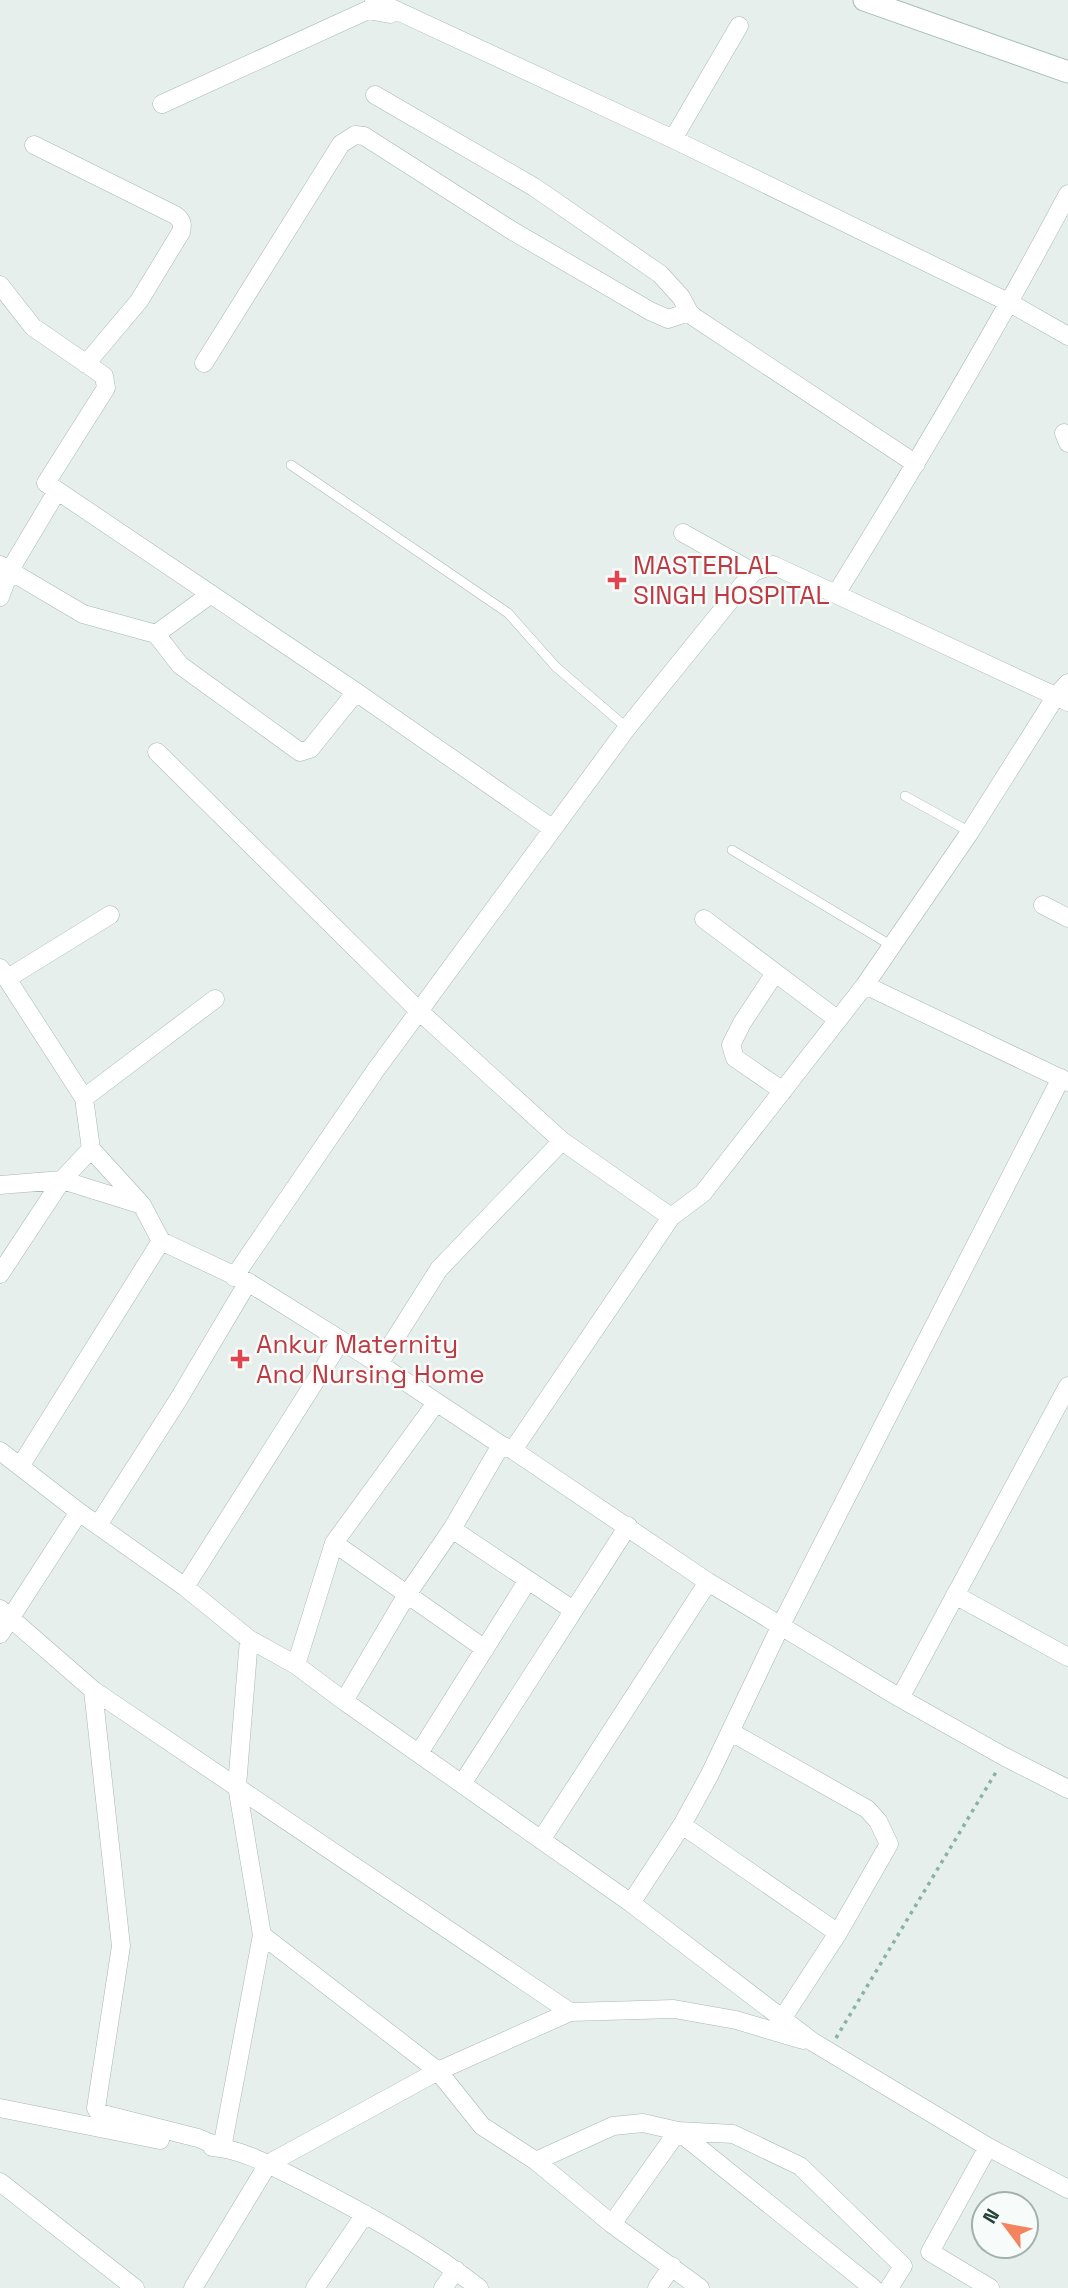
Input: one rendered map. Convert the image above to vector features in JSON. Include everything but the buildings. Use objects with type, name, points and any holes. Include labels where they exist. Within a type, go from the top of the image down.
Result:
[{"type":"street","points":[[374,0],[673,139],[1010,303],[1066,333]]},
{"type":"street","points":[[864,0],[1068,72]]},
{"type":"street","points":[[162,104],[368,10],[405,16]]},
{"type":"street","points":[[673,139],[739,26]]},
{"type":"street","points":[[374,95],[534,187],[568,210],[660,274],[681,297],[689,312],[916,464]]},
{"type":"street","points":[[204,363],[341,144],[355,135],[364,136],[511,229],[650,311],[668,319],[689,312]]},
{"type":"street","points":[[34,145],[175,215],[183,224],[181,232],[139,301],[86,364]]},
{"type":"street","points":[[836,594],[1010,303],[1068,194]]},
{"type":"street","points":[[0,285],[33,327],[104,376],[106,388],[46,483],[356,692],[553,829]]},
{"type":"street","points":[[0,597],[5,568],[57,491]]},
{"type":"street","points":[[683,533],[753,572]]},
{"type":"street","points":[[98,1525],[178,1401],[241,1279],[375,1071],[627,728],[753,572],[773,565],[1064,694],[865,985],[703,1193],[671,1217],[406,1595],[344,1701]]},
{"type":"street","points":[[5,568],[83,614],[156,634],[174,659],[186,670],[300,752],[310,749],[356,692]]},
{"type":"street","points":[[156,634],[211,594]]},
{"type":"street","points":[[157,752],[419,1011],[562,1141],[671,1217]]},
{"type":"street","points":[[1042,905],[1068,918]]},
{"type":"street","points":[[110,915],[4,973],[84,1098],[91,1149],[142,1205],[161,1241],[241,1279],[379,1364],[628,1526],[708,1582],[900,1698],[1068,1789]]},
{"type":"street","points":[[704,919],[838,1020]]},
{"type":"street","points":[[775,973],[741,1023],[731,1045],[735,1058],[783,1091]]},
{"type":"street","points":[[631,1903],[681,1825],[731,1732],[781,1625],[1064,1080],[865,985]]},
{"type":"street","points":[[84,1098],[215,999]]},
{"type":"street","points":[[379,1364],[439,1269],[562,1141]]},
{"type":"street","points":[[3,1263],[62,1180],[91,1149]]},
{"type":"street","points":[[0,1185],[62,1180],[142,1205]]},
{"type":"street","points":[[21,1465],[161,1241]]},
{"type":"street","points":[[185,1587],[340,1342]]},
{"type":"street","points":[[900,1698],[1068,1386]]},
{"type":"street","points":[[296,1665],[334,1543],[436,1403]]},
{"type":"street","points":[[0,1451],[79,1512],[185,1587],[249,1639],[296,1665],[631,1903],[820,2047],[988,2147],[1068,2189]]},
{"type":"street","points":[[0,1634],[6,1613],[79,1512]]},
{"type":"street","points":[[462,1784],[628,1526]]},
{"type":"street","points":[[453,1529],[573,1610]]},
{"type":"street","points":[[334,1543],[485,1649]]},
{"type":"street","points":[[419,1754],[528,1580]]},
{"type":"street","points":[[541,1840],[708,1582]]},
{"type":"street","points":[[955,1595],[1068,1657]]},
{"type":"street","points":[[6,1613],[93,1690],[570,2012]]},
{"type":"street","points":[[222,2148],[262,1935],[237,1786],[249,1639]]},
{"type":"street","points":[[93,1690],[121,1946],[96,2108],[99,2113],[198,2138],[268,2164],[365,2214],[456,2270],[479,2288]]},
{"type":"street","points":[[731,1732],[867,1809],[889,1844],[838,1933],[782,2020]]},
{"type":"street","points":[[681,1825],[838,1933]]},
{"type":"street","points":[[262,1935],[438,2071],[482,2126],[536,2161],[612,2224],[700,2288]]},
{"type":"street","points":[[193,2288],[268,2164],[438,2071],[570,2012],[674,2009],[736,2020],[820,2047]]},
{"type":"street","points":[[0,2108],[192,2147],[222,2148]]},
{"type":"street","points":[[536,2161],[613,2126],[643,2123],[678,2132],[733,2134],[800,2166],[903,2266],[889,2288]]},
{"type":"street","points":[[612,2224],[678,2132]]},
{"type":"street","points":[[678,2132],[873,2288]]},
{"type":"street","points":[[988,2147],[930,2252],[990,2288]]},
{"type":"street","points":[[0,2182],[135,2288]]},
{"type":"street","points":[[315,2288],[365,2214]]},
{"type":"street","points":[[656,2288],[672,2266]]},
{"type":"street","points":[[443,2288],[456,2270]]},
{"type":"lane","points":[[291,465],[508,613],[556,667],[627,728]]},
{"type":"lane","points":[[905,796],[970,832]]},
{"type":"lane","points":[[732,850],[892,946]]},
{"type":"path","points":[[820,2047],[996,1772]]},
{"type":"place","name":"MASTERLAL SINGH HOSPITAL","points":[[617,580]]},
{"type":"place","name":"Ankur Maternity And Nursing Home","points":[[240,1359]]}]
